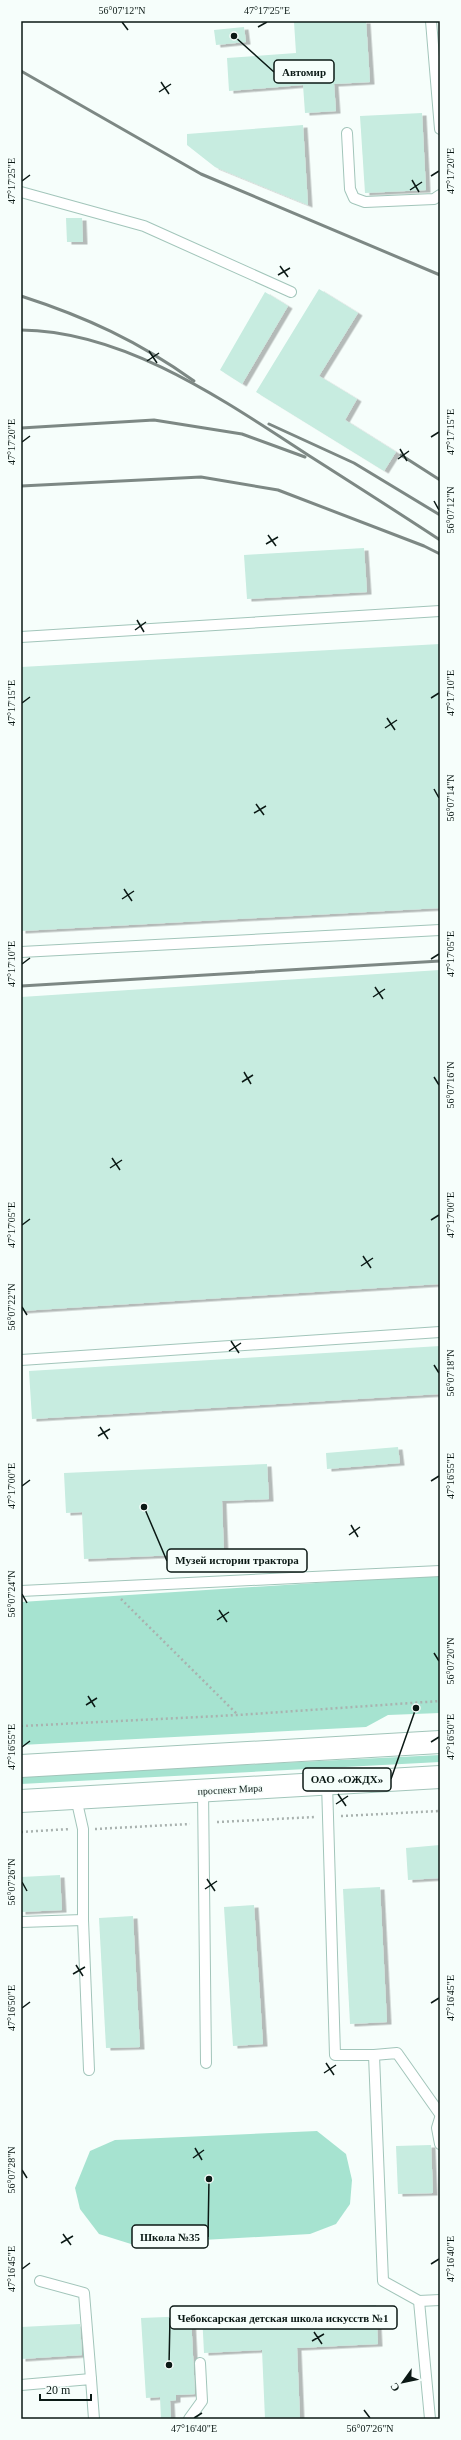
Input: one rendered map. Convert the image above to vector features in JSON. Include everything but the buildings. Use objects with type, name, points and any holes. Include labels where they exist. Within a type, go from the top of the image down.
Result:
[{"type":"main road","points":[[21,1766],[440,1742]]},
{"type":"main road","name":"проспект Мира","points":[[21,1801],[440,1777]]},
{"type":"lane","points":[[431,21],[440,129]]},
{"type":"lane","points":[[348,133],[350,189],[354,198],[365,202],[434,199],[440,195]]},
{"type":"lane","points":[[21,192],[144,226],[291,292]]},
{"type":"lane","points":[[21,637],[440,611]]},
{"type":"lane","points":[[21,952],[440,930]]},
{"type":"lane","points":[[21,1360],[440,1332]]},
{"type":"lane","points":[[21,1591],[440,1571]]},
{"type":"lane","points":[[327,1783],[335,2055],[374,2055],[397,2052],[440,2114]]},
{"type":"lane","points":[[202,1790],[206,2063]]},
{"type":"lane","points":[[76,1798],[83,1829],[82,1920],[90,2070]]},
{"type":"lane","points":[[21,1922],[82,1920]]},
{"type":"lane","points":[[374,2055],[383,2281],[419,2301],[440,2300]]},
{"type":"lane","points":[[440,2118],[437,2128],[440,2144]]},
{"type":"lane","points":[[40,2281],[84,2293],[94,2419]]},
{"type":"lane","points":[[419,2301],[430,2419]]},
{"type":"lane","points":[[188,2419],[202,2400],[200,2363]]},
{"type":"lane","points":[[21,2385],[91,2379]]},
{"type":"path","points":[[108,1586],[238,1715]]},
{"type":"path","points":[[21,1726],[238,1715],[440,1700]]},
{"type":"path","points":[[334,1816],[440,1811]]},
{"type":"path","points":[[209,1823],[323,1817]]},
{"type":"path","points":[[88,1829],[198,1823]]},
{"type":"path","points":[[21,1832],[77,1829]]},
{"type":"green space","points":[[440,1575],[440,1713],[388,1715],[366,1727],[21,1745],[21,1602]]},
{"type":"green space","points":[[440,1755],[440,1762],[21,1784],[21,1776]]},
{"type":"green space","points":[[317,2131],[346,2154],[352,2180],[350,2204],[336,2224],[310,2234],[131,2244],[99,2234],[80,2209],[75,2188],[90,2151],[115,2140]]},
{"type":"railway","points":[[21,71],[201,174],[440,275]]},
{"type":"railway","points":[[21,296],[45,304],[111,331],[152,354],[194,381]]},
{"type":"railway","points":[[21,330],[60,333],[98,342],[135,355],[172,372],[242,412],[440,540]]},
{"type":"railway","points":[[21,428],[154,420],[242,434],[305,457]]},
{"type":"railway","points":[[269,424],[354,463],[440,515]]},
{"type":"railway","points":[[401,455],[440,480]]},
{"type":"railway","points":[[21,486],[201,477],[278,490],[424,546],[440,554]]},
{"type":"railway","points":[[21,986],[440,961]]},
{"type":"place","name":"Автомир","points":[[234,36]]},
{"type":"place","name":"Музей истории трактора","points":[[144,1507]]},
{"type":"place","name":"ОАО «ОЖДХ»","points":[[416,1708]]},
{"type":"place","name":"Школа №35","points":[[209,2179]]},
{"type":"place","name":"Чебоксарская детская школа искусств №1","points":[[169,2365]]}]
